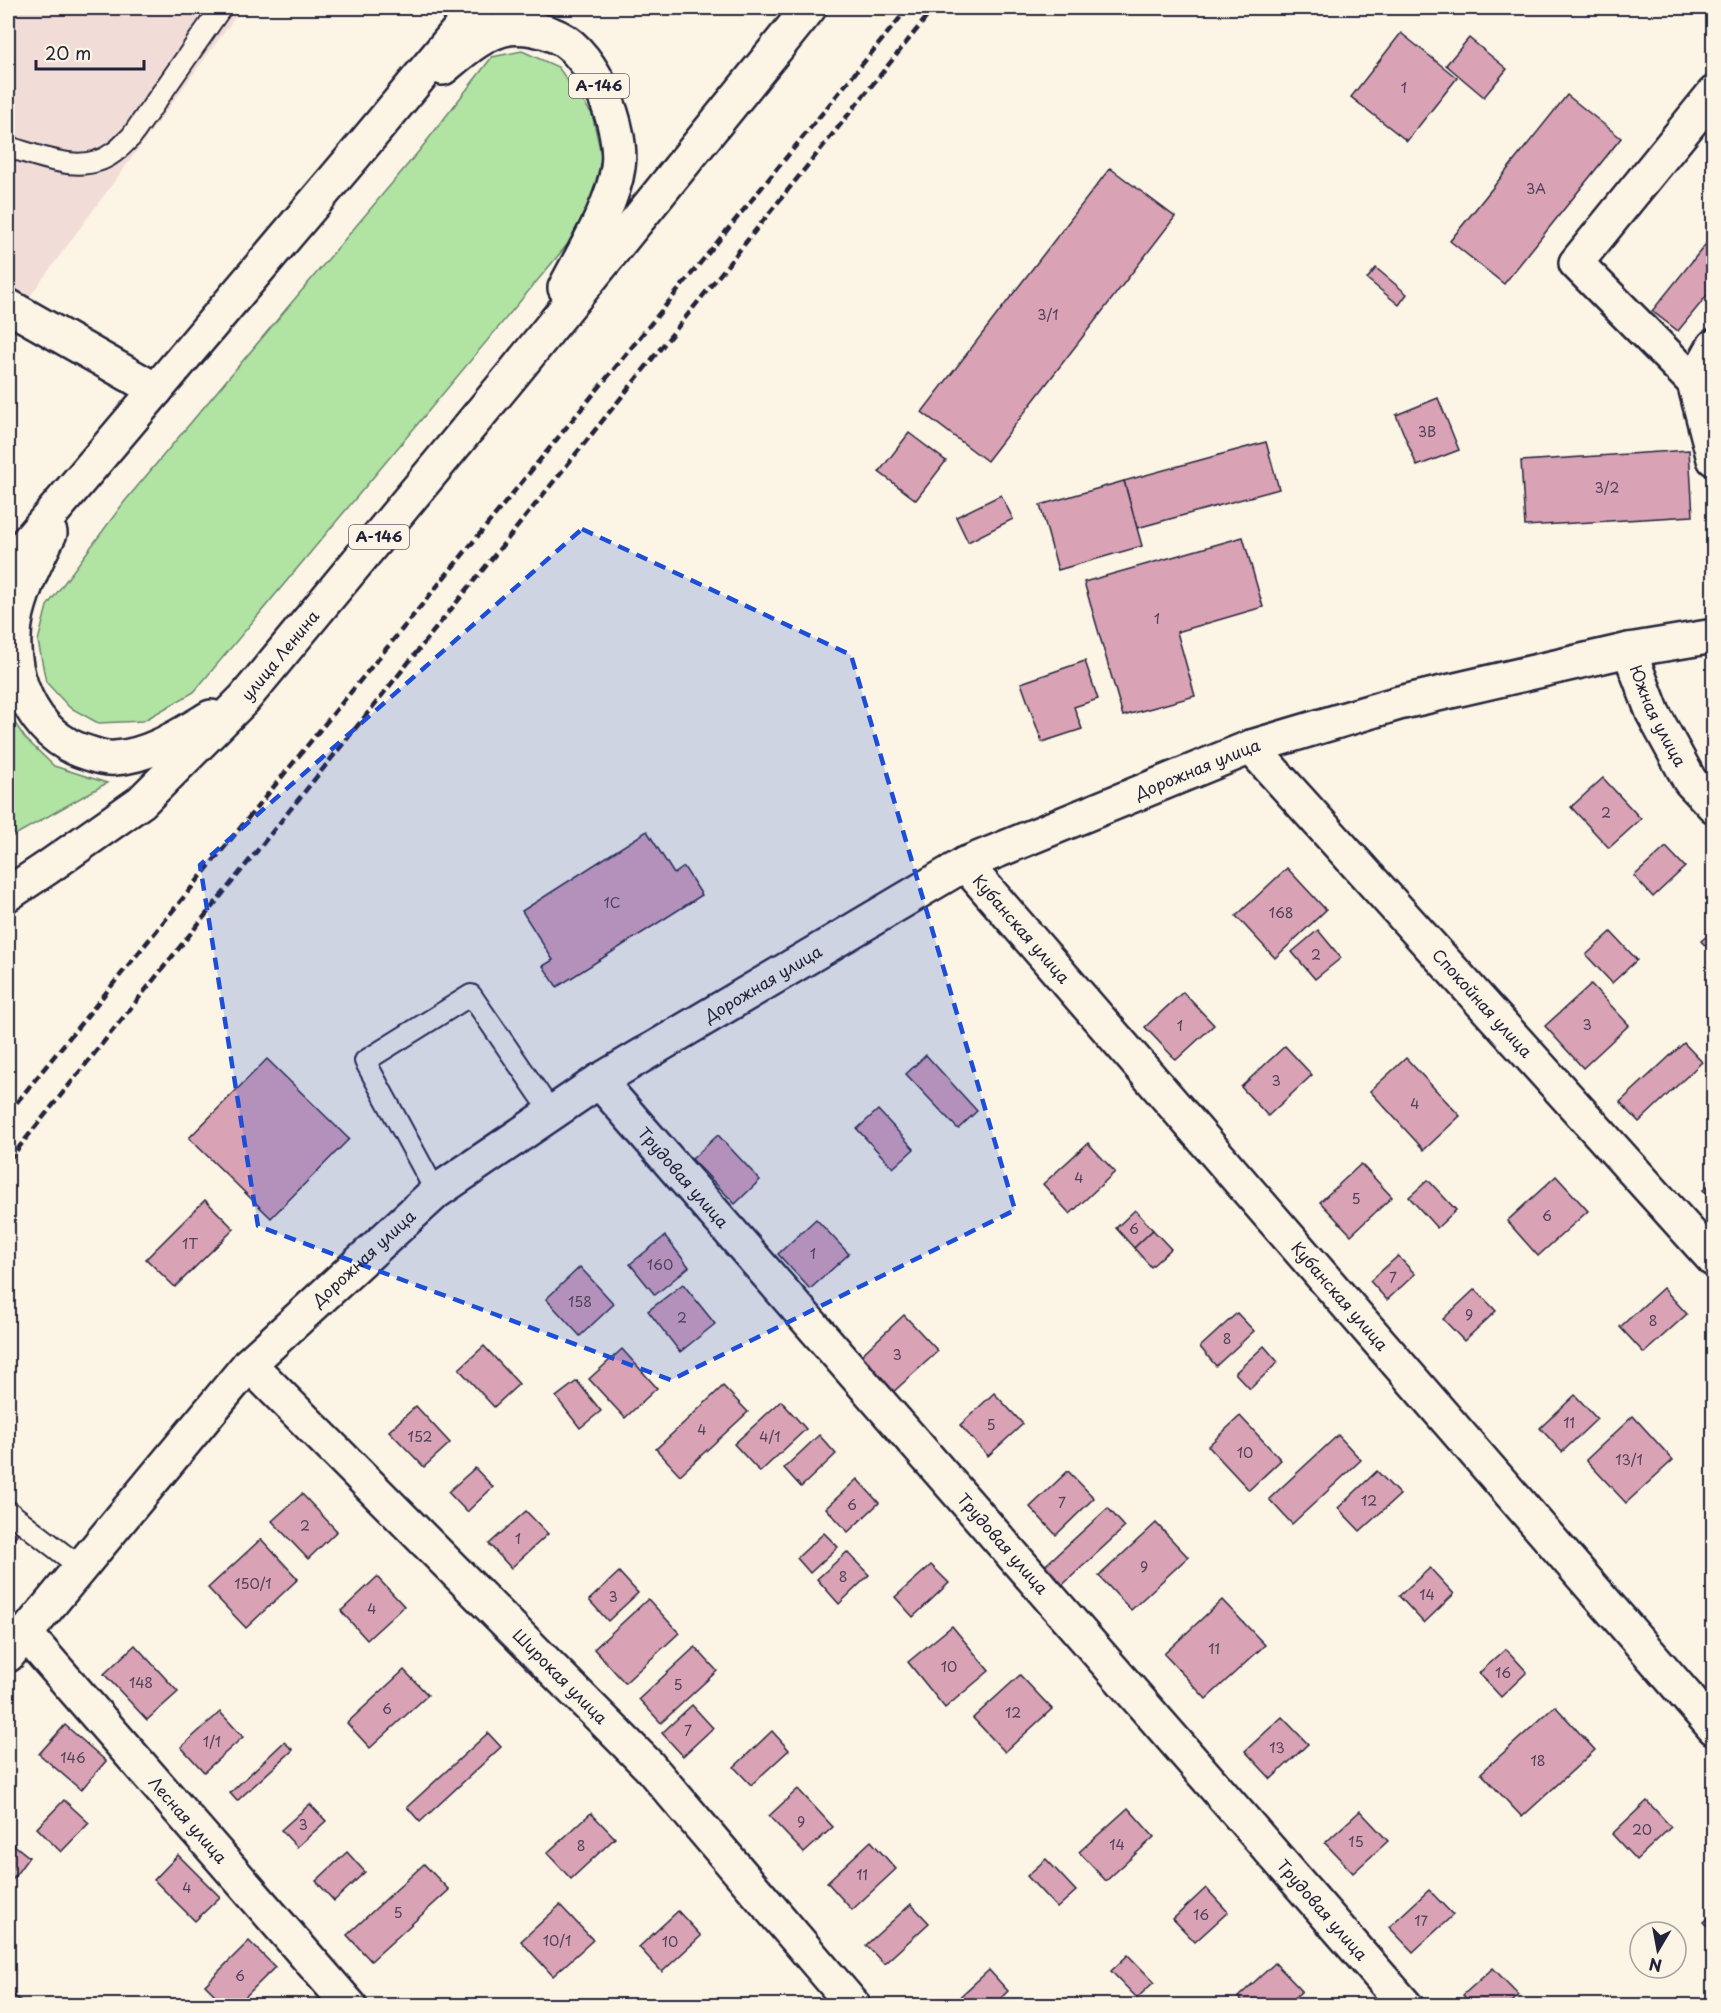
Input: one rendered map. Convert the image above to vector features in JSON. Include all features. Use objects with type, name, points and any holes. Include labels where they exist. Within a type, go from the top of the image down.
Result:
[{"type":"street","name":"А-146","points":[[8,565],[477,8]]},
{"type":"street","name":"А-146","points":[[513,374],[809,8]]},
{"type":"street","name":"А-146","points":[[354,156],[442,68],[467,48],[492,33],[509,28],[531,28],[559,37],[578,54],[593,74],[608,100],[615,125],[619,146],[618,168],[609,198],[553,312],[513,374]]},
{"type":"street","points":[[1713,93],[1576,263],[1694,382],[1713,459]]},
{"type":"street","points":[[8,306],[156,390]]},
{"type":"street","points":[[1694,382],[1713,346]]},
{"type":"street","name":"улица Ленина","points":[[8,894],[141,802],[244,699],[513,374]]},
{"type":"street","name":"А-146","points":[[68,494],[33,568],[17,614],[14,645],[16,675],[45,728],[60,742],[74,749],[114,759],[140,753],[162,744],[244,699]]},
{"type":"street","name":"Дорожная улица","points":[[16,1644],[249,1364],[436,1192],[599,1081],[965,864],[1251,747],[1398,703],[1629,650],[1713,636]]},
{"type":"street","name":"Южная улица","points":[[1629,650],[1658,723],[1690,781],[1713,806]]},
{"type":"street","name":"Спокойная улица","points":[[1251,747],[1713,1260]]},
{"type":"street","name":"Кубанская улица","points":[[965,864],[1713,1728]]},
{"type":"street","name":"Трудовая улица","points":[[599,1081],[1406,2006]]},
{"type":"street","name":"Широкая улица","points":[[249,1364],[649,1766],[854,2006]]},
{"type":"street","name":"Лесная улица","points":[[16,1644],[350,2006]]},
{"type":"lane","points":[[8,147],[62,162],[88,163],[112,155],[131,137],[221,8]]},
{"type":"lane","points":[[436,1192],[365,1061],[471,995],[552,1113]]},
{"type":"lane","points":[[8,1511],[80,1566]]},
{"type":"highlighted area","points":[[582,529],[851,655],[1015,1210],[671,1380],[258,1226],[200,865]]},
{"type":"shaded area","points":[[8,8],[242,8],[8,326]]},
{"type":"green space","points":[[522,51],[558,67],[592,114],[602,158],[591,200],[567,245],[194,692],[143,721],[98,723],[69,707],[46,682],[38,641],[47,606],[125,501],[419,151],[492,57]]},
{"type":"green space","points":[[8,713],[25,738],[54,766],[107,783],[8,839]]},
{"type":"building","points":[[1401,33],[1457,78],[1407,141],[1351,97]]},
{"type":"building","points":[[1469,38],[1507,69],[1484,97],[1446,65]]},
{"type":"building","points":[[1567,95],[1621,138],[1504,284],[1450,241]]},
{"type":"building","points":[[1110,168],[1175,217],[987,461],[922,412]]},
{"type":"building","points":[[1714,234],[1714,287],[1678,331],[1652,311]]},
{"type":"building","points":[[1376,268],[1407,294],[1399,305],[1367,279]]},
{"type":"building","points":[[1438,398],[1459,450],[1417,466],[1396,415]]},
{"type":"building","points":[[909,433],[946,461],[916,500],[879,472]]},
{"type":"building","points":[[1266,442],[1279,489],[1137,528],[1124,481]]},
{"type":"building","points":[[1689,450],[1693,516],[1525,526],[1521,461]]},
{"type":"building","points":[[1124,481],[1142,546],[1058,570],[1040,505]]},
{"type":"building","points":[[1001,495],[1013,519],[968,542],[956,517]]},
{"type":"building","points":[[1243,537],[1263,607],[1177,632],[1195,696],[1123,716],[1084,582]]},
{"type":"building","points":[[1085,661],[1098,699],[1074,707],[1082,729],[1042,742],[1021,683]]},
{"type":"building","points":[[1603,778],[1641,819],[1609,848],[1571,807]]},
{"type":"building","points":[[647,831],[674,874],[684,867],[702,895],[557,987],[543,966],[553,960],[522,911]]},
{"type":"building","points":[[1666,847],[1685,867],[1653,897],[1634,876]]},
{"type":"building","points":[[1287,868],[1326,910],[1275,958],[1236,916]]},
{"type":"building","points":[[1318,930],[1341,958],[1315,979],[1292,952]]},
{"type":"building","points":[[1714,930],[1714,955],[1701,941]]},
{"type":"building","points":[[1611,932],[1637,960],[1612,983],[1586,955]]},
{"type":"building","points":[[1591,984],[1629,1025],[1583,1068],[1545,1026]]},
{"type":"building","points":[[1183,992],[1214,1025],[1176,1060],[1145,1027]]},
{"type":"building","points":[[1684,1043],[1702,1062],[1639,1122],[1620,1102]]},
{"type":"building","points":[[1285,1046],[1312,1075],[1268,1116],[1241,1087]]},
{"type":"building","points":[[926,1055],[977,1111],[958,1129],[906,1074]]},
{"type":"building","points":[[1406,1058],[1460,1116],[1424,1150],[1370,1091]]},
{"type":"building","points":[[267,1059],[349,1139],[271,1218],[189,1138]]},
{"type":"building","points":[[878,1110],[914,1149],[893,1168],[857,1129]]},
{"type":"building","points":[[718,1135],[760,1180],[735,1204],[692,1159]]},
{"type":"building","points":[[1088,1143],[1115,1172],[1070,1214],[1043,1184]]},
{"type":"building","points":[[1361,1164],[1392,1197],[1351,1235],[1320,1202]]},
{"type":"building","points":[[1556,1176],[1588,1211],[1538,1256],[1507,1221]]},
{"type":"building","points":[[1428,1180],[1456,1210],[1437,1228],[1409,1197]]},
{"type":"building","points":[[1714,1181],[1714,1201],[1703,1190]]},
{"type":"building","points":[[205,1200],[234,1229],[175,1287],[146,1259]]},
{"type":"building","points":[[1135,1210],[1153,1230],[1134,1248],[1116,1228]]},
{"type":"building","points":[[816,1219],[849,1254],[810,1289],[778,1254]]},
{"type":"building","points":[[1153,1230],[1171,1249],[1151,1267],[1134,1248]]},
{"type":"building","points":[[665,1236],[689,1267],[655,1295],[630,1264]]},
{"type":"building","points":[[1398,1256],[1415,1274],[1387,1300],[1370,1281]]},
{"type":"building","points":[[580,1267],[614,1304],[580,1336],[546,1299]]},
{"type":"building","points":[[683,1284],[715,1324],[680,1352],[648,1311]]},
{"type":"building","points":[[1663,1288],[1687,1314],[1644,1353],[1620,1327]]},
{"type":"building","points":[[1475,1289],[1496,1311],[1464,1341],[1443,1319]]},
{"type":"building","points":[[1237,1313],[1254,1331],[1216,1366],[1200,1347]]},
{"type":"building","points":[[904,1315],[938,1351],[890,1395],[857,1359]]},
{"type":"building","points":[[484,1346],[519,1384],[494,1407],[459,1369]]},
{"type":"building","points":[[1264,1346],[1278,1362],[1250,1389],[1235,1373]]},
{"type":"building","points":[[622,1349],[657,1388],[625,1418],[589,1379]]},
{"type":"building","points":[[577,1381],[601,1411],[580,1428],[556,1397]]},
{"type":"building","points":[[723,1386],[748,1412],[680,1475],[656,1449]]},
{"type":"building","points":[[994,1393],[1023,1424],[988,1456],[960,1425]]},
{"type":"building","points":[[1575,1395],[1597,1419],[1562,1452],[1540,1428]]},
{"type":"building","points":[[781,1401],[806,1429],[760,1472],[734,1444]]},
{"type":"building","points":[[416,1406],[450,1443],[424,1467],[389,1431]]},
{"type":"building","points":[[1240,1416],[1281,1460],[1249,1490],[1208,1446]]},
{"type":"building","points":[[1633,1416],[1673,1460],[1626,1503],[1586,1460]]},
{"type":"building","points":[[819,1435],[836,1454],[801,1487],[784,1468]]},
{"type":"building","points":[[1338,1435],[1361,1460],[1292,1524],[1269,1499]]},
{"type":"building","points":[[475,1468],[493,1487],[467,1512],[448,1492]]},
{"type":"building","points":[[1068,1471],[1094,1498],[1056,1535],[1030,1507]]},
{"type":"building","points":[[1377,1471],[1400,1495],[1360,1531],[1338,1508]]},
{"type":"building","points":[[857,1479],[879,1503],[848,1532],[826,1508]]},
{"type":"building","points":[[302,1494],[337,1531],[308,1559],[272,1521]]},
{"type":"building","points":[[1108,1508],[1125,1527],[1056,1591],[1038,1572]]},
{"type":"building","points":[[526,1511],[548,1534],[511,1568],[489,1544]]},
{"type":"building","points":[[1156,1523],[1188,1557],[1131,1610],[1099,1576]]},
{"type":"building","points":[[8,1525],[18,1533],[8,1547]]},
{"type":"building","points":[[824,1533],[838,1547],[810,1573],[797,1558]]},
{"type":"building","points":[[261,1539],[298,1579],[246,1628],[208,1588]]},
{"type":"building","points":[[847,1552],[869,1575],[839,1604],[817,1579]]},
{"type":"building","points":[[931,1565],[949,1583],[913,1617],[895,1597]]},
{"type":"building","points":[[1430,1568],[1454,1594],[1424,1623],[1399,1596]]},
{"type":"building","points":[[619,1572],[638,1593],[608,1621],[589,1600]]},
{"type":"building","points":[[377,1577],[404,1606],[367,1640],[341,1611]]},
{"type":"building","points":[[648,1599],[679,1633],[625,1683],[594,1649]]},
{"type":"building","points":[[1222,1600],[1265,1645],[1206,1699],[1164,1654]]},
{"type":"building","points":[[952,1626],[989,1671],[945,1708],[908,1662]]},
{"type":"building","points":[[135,1645],[178,1692],[147,1720],[104,1674]]},
{"type":"building","points":[[695,1647],[717,1671],[661,1723],[639,1699]]},
{"type":"building","points":[[1506,1649],[1527,1672],[1501,1697],[1479,1673]]},
{"type":"building","points":[[404,1670],[428,1695],[370,1748],[347,1723]]},
{"type":"building","points":[[1020,1675],[1052,1709],[1005,1752],[973,1718]]},
{"type":"building","points":[[692,1705],[713,1728],[683,1756],[662,1733]]},
{"type":"building","points":[[1555,1706],[1595,1750],[1522,1817],[1481,1773]]},
{"type":"building","points":[[220,1712],[243,1737],[204,1772],[181,1747]]},
{"type":"building","points":[[1282,1717],[1308,1744],[1271,1779],[1245,1751]]},
{"type":"building","points":[[65,1725],[106,1761],[81,1790],[39,1754]]},
{"type":"building","points":[[772,1731],[789,1750],[751,1785],[734,1767]]},
{"type":"building","points":[[488,1733],[501,1747],[420,1822],[407,1807]]},
{"type":"building","points":[[284,1742],[293,1750],[237,1801],[230,1793]]},
{"type":"building","points":[[798,1789],[833,1827],[804,1853],[769,1816]]},
{"type":"building","points":[[64,1800],[89,1823],[61,1852],[37,1828]]},
{"type":"building","points":[[1647,1801],[1671,1827],[1636,1860],[1612,1834]]},
{"type":"building","points":[[310,1804],[326,1821],[297,1847],[281,1830]]},
{"type":"building","points":[[1128,1808],[1154,1837],[1106,1881],[1079,1852]]},
{"type":"building","points":[[1360,1811],[1388,1841],[1353,1873],[1325,1843]]},
{"type":"building","points":[[591,1813],[615,1838],[571,1879],[547,1853]]},
{"type":"building","points":[[8,1840],[29,1857],[12,1880],[8,1877]]},
{"type":"building","points":[[871,1841],[896,1869],[852,1910],[827,1882]]},
{"type":"building","points":[[347,1852],[365,1872],[334,1901],[316,1881]]},
{"type":"building","points":[[178,1855],[220,1897],[195,1921],[154,1880]]},
{"type":"building","points":[[1046,1859],[1076,1891],[1057,1908],[1027,1876]]},
{"type":"building","points":[[424,1864],[449,1890],[371,1961],[347,1935]]},
{"type":"building","points":[[1206,1888],[1228,1912],[1195,1942],[1173,1919]]},
{"type":"building","points":[[1429,1890],[1453,1915],[1413,1952],[1389,1927]]},
{"type":"building","points":[[911,1904],[929,1923],[884,1964],[866,1945]]},
{"type":"building","points":[[560,1905],[593,1940],[553,1976],[521,1941]]},
{"type":"building","points":[[678,1911],[701,1936],[662,1972],[639,1947]]},
{"type":"building","points":[[1714,1912],[1714,1933],[1703,1922]]},
{"type":"building","points":[[249,1941],[275,1967],[236,2006],[226,2006],[205,1985]]},
{"type":"building","points":[[1128,1955],[1154,1982],[1137,1998],[1111,1971]]},
{"type":"building","points":[[1275,1963],[1302,1991],[1286,2006],[1246,2006],[1238,1997]]},
{"type":"building","points":[[1493,1968],[1519,1995],[1508,2006],[1473,2006],[1463,1995]]},
{"type":"building","points":[[989,1970],[1008,1991],[993,2006],[953,2006],[952,2004]]},
{"type":"building","points":[[8,1991],[27,2006],[8,2006]]},
{"type":"railway","points":[[8,1113],[908,8]]},
{"type":"railway","points":[[8,1161],[934,8]]}]
